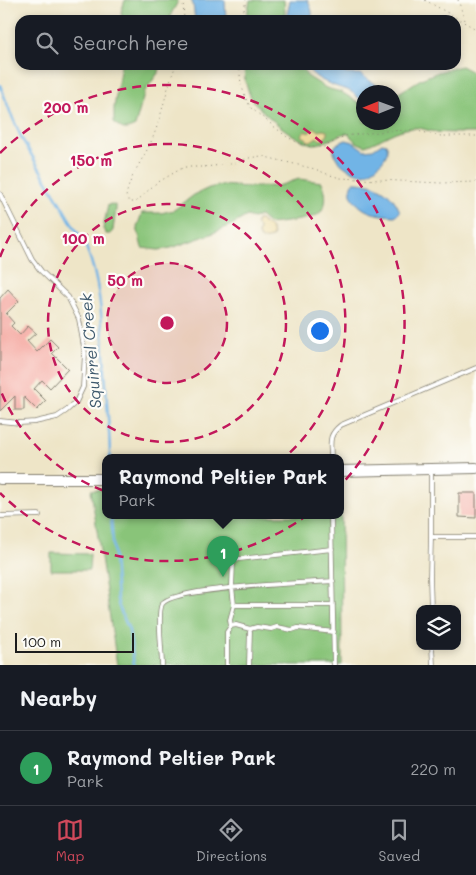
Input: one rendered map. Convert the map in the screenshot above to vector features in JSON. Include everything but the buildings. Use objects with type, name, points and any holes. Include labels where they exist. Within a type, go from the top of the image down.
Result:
[{"type":"main road","points":[[344,471],[476,468]]},
{"type":"main road","points":[[0,479],[102,479]]},
{"type":"lane","points":[[0,194],[32,259],[41,271],[68,296],[79,319],[85,353],[83,387],[76,402],[66,412],[56,417],[36,422],[20,423],[0,420]]},
{"type":"lane","points":[[331,454],[330,438],[341,425],[476,368]]},
{"type":"lane","points":[[431,469],[431,605]]},
{"type":"lane","points":[[0,516],[39,515]]},
{"type":"lane","points":[[331,519],[334,665]]},
{"type":"lane","points":[[431,537],[476,537]]},
{"type":"lane","points":[[227,665],[227,632],[231,626],[230,620],[234,606],[232,587],[233,561],[332,550]]},
{"type":"lane","points":[[162,665],[160,625],[161,605],[165,600],[177,596],[232,587],[332,581]]},
{"type":"lane","points":[[234,606],[333,605]]},
{"type":"lane","points":[[231,626],[236,625],[250,629],[257,627],[292,630],[298,628],[334,632]]},
{"type":"lane","points":[[249,665],[250,629]]},
{"type":"lane","points":[[432,650],[433,665]]},
{"type":"path","points":[[183,0],[184,15]]},
{"type":"path","points":[[243,15],[246,0]]},
{"type":"path","points":[[425,0],[452,15]]},
{"type":"path","points":[[458,0],[466,23]]},
{"type":"path","points":[[461,20],[476,29]]},
{"type":"path","points":[[174,70],[150,143],[127,188],[126,197],[130,202],[136,202],[155,184],[184,167],[232,164],[261,156],[315,169],[340,178],[440,183],[476,182]]},
{"type":"path","points":[[240,70],[241,84],[251,108],[287,136],[311,147],[324,147],[344,136],[387,131],[412,130],[441,136],[476,136]]},
{"type":"green space","points":[[125,0],[178,0],[171,15],[122,15]]},
{"type":"green space","points":[[250,0],[284,0],[284,15],[247,15]]},
{"type":"green space","points":[[461,66],[476,74],[476,133],[436,132],[416,128],[394,133],[365,146],[356,142],[347,133],[318,144],[307,143],[280,126],[256,105],[247,87],[244,70],[303,70],[307,76],[326,88],[341,92],[356,101],[356,130],[401,130],[401,92],[421,79],[446,70],[461,70]]},
{"type":"green space","points":[[120,70],[160,70],[145,91],[135,126],[126,129],[114,122],[114,108]]},
{"type":"green space","points":[[299,179],[322,182],[325,191],[325,204],[321,212],[313,217],[269,224],[260,216],[253,218],[247,216],[211,234],[171,248],[158,250],[142,248],[137,227],[142,213],[161,213],[174,210],[194,195],[221,185],[248,187],[278,186]]},
{"type":"green space","points":[[108,205],[116,206],[113,230],[111,234],[106,234],[103,229]]},
{"type":"green space","points":[[102,489],[102,519],[341,519],[342,665],[117,665],[91,490]]},
{"type":"green space","points":[[51,553],[90,554],[89,570],[51,570]]},
{"type":"sand","points":[[314,128],[319,131],[327,131],[328,135],[322,140],[317,137],[311,141],[302,136],[305,131],[309,133]]},
{"type":"sand","points":[[257,220],[260,220],[269,227],[273,237],[265,239],[258,235]]},
{"type":"water","points":[[191,0],[225,0],[226,15],[194,15]]},
{"type":"water","points":[[290,0],[308,0],[311,15],[287,15]]},
{"type":"water","points":[[309,70],[340,70],[347,74],[360,74],[376,85],[356,85],[356,96],[350,91],[318,78]]},
{"type":"water","points":[[346,140],[353,142],[364,150],[373,149],[382,143],[386,144],[387,153],[377,167],[367,173],[363,174],[349,170],[337,159],[334,150],[337,144]]},
{"type":"water","points":[[354,182],[369,184],[382,189],[393,198],[400,212],[395,216],[389,216],[363,209],[351,194]]},
{"type":"waterway","name":"Squirrel Creek","points":[[0,85],[22,139],[86,247],[92,263],[101,315],[110,454]]},
{"type":"waterway","name":"Squirrel Creek","points":[[111,519],[117,599],[129,630],[134,665]]},
{"type":"place","name":"Raymond Peltier Park","points":[[223,577]]}]
